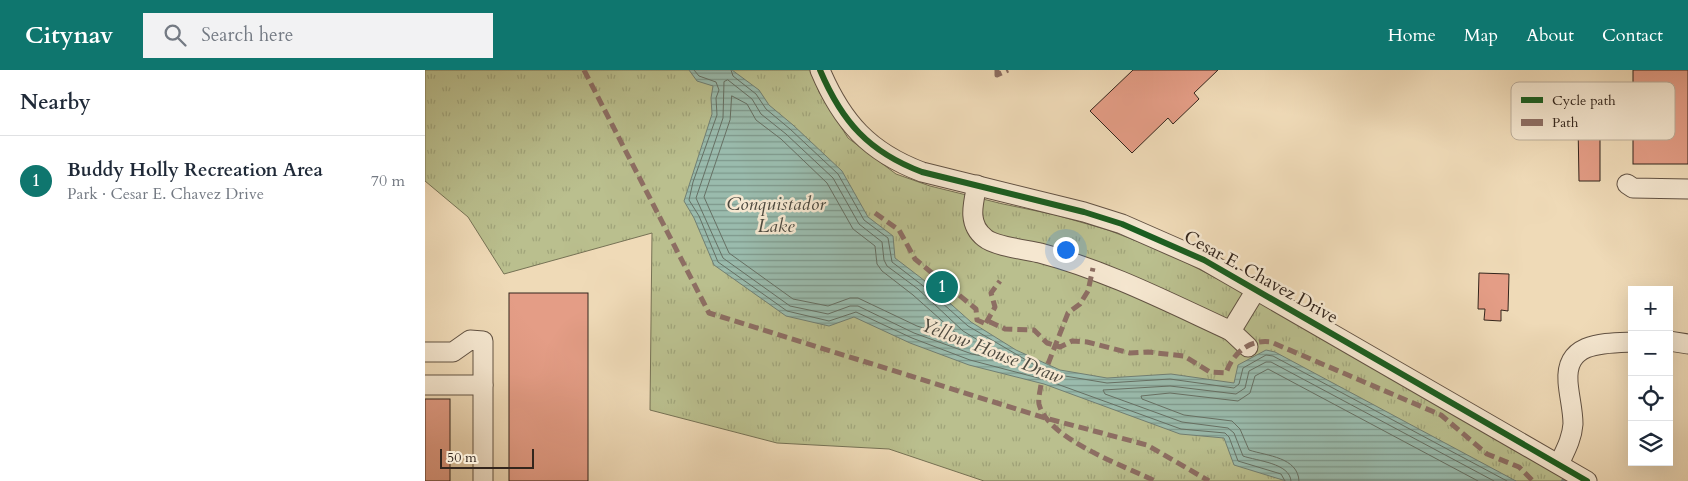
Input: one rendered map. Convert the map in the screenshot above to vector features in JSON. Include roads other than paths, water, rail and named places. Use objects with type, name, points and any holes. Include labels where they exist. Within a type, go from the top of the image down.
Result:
[{"type":"street","name":"Cesar E. Chavez Drive","points":[[820,70],[837,106],[866,141],[882,154],[922,172],[1084,212],[1122,224],[1204,260],[1587,481]]},
{"type":"street","points":[[1627,184],[1633,188],[1688,189]]},
{"type":"street","points":[[977,185],[973,206],[973,225],[986,239],[1093,268],[1146,290],[1231,331],[1248,347]]},
{"type":"street","points":[[1231,331],[1256,290]]},
{"type":"street","points":[[425,352],[453,352],[470,340],[483,341],[483,481]]},
{"type":"street","points":[[1559,464],[1570,442],[1573,424],[1567,380],[1569,367],[1583,349],[1598,343],[1628,342]]},
{"type":"street","points":[[1673,342],[1688,344]]},
{"type":"street","points":[[425,385],[483,385]]},
{"type":"water","name":"Conquistador Lake","points":[[689,70],[732,70],[759,90],[769,105],[842,171],[868,217],[893,236],[895,258],[925,281],[971,322],[1016,350],[1060,370],[1107,378],[1171,374],[1234,383],[1238,365],[1266,350],[1275,352],[1516,481],[1286,481],[1234,465],[1224,438],[1180,434],[1044,384],[969,365],[910,343],[854,317],[829,326],[786,316],[714,265],[694,218],[684,201],[712,114],[711,98],[713,86],[697,81]]},
{"type":"place","name":"Buddy Holly Recreation Area","points":[[942,287]]},
{"type":"water label","name":"Yellow House Draw","points":[[992,351]]}]
